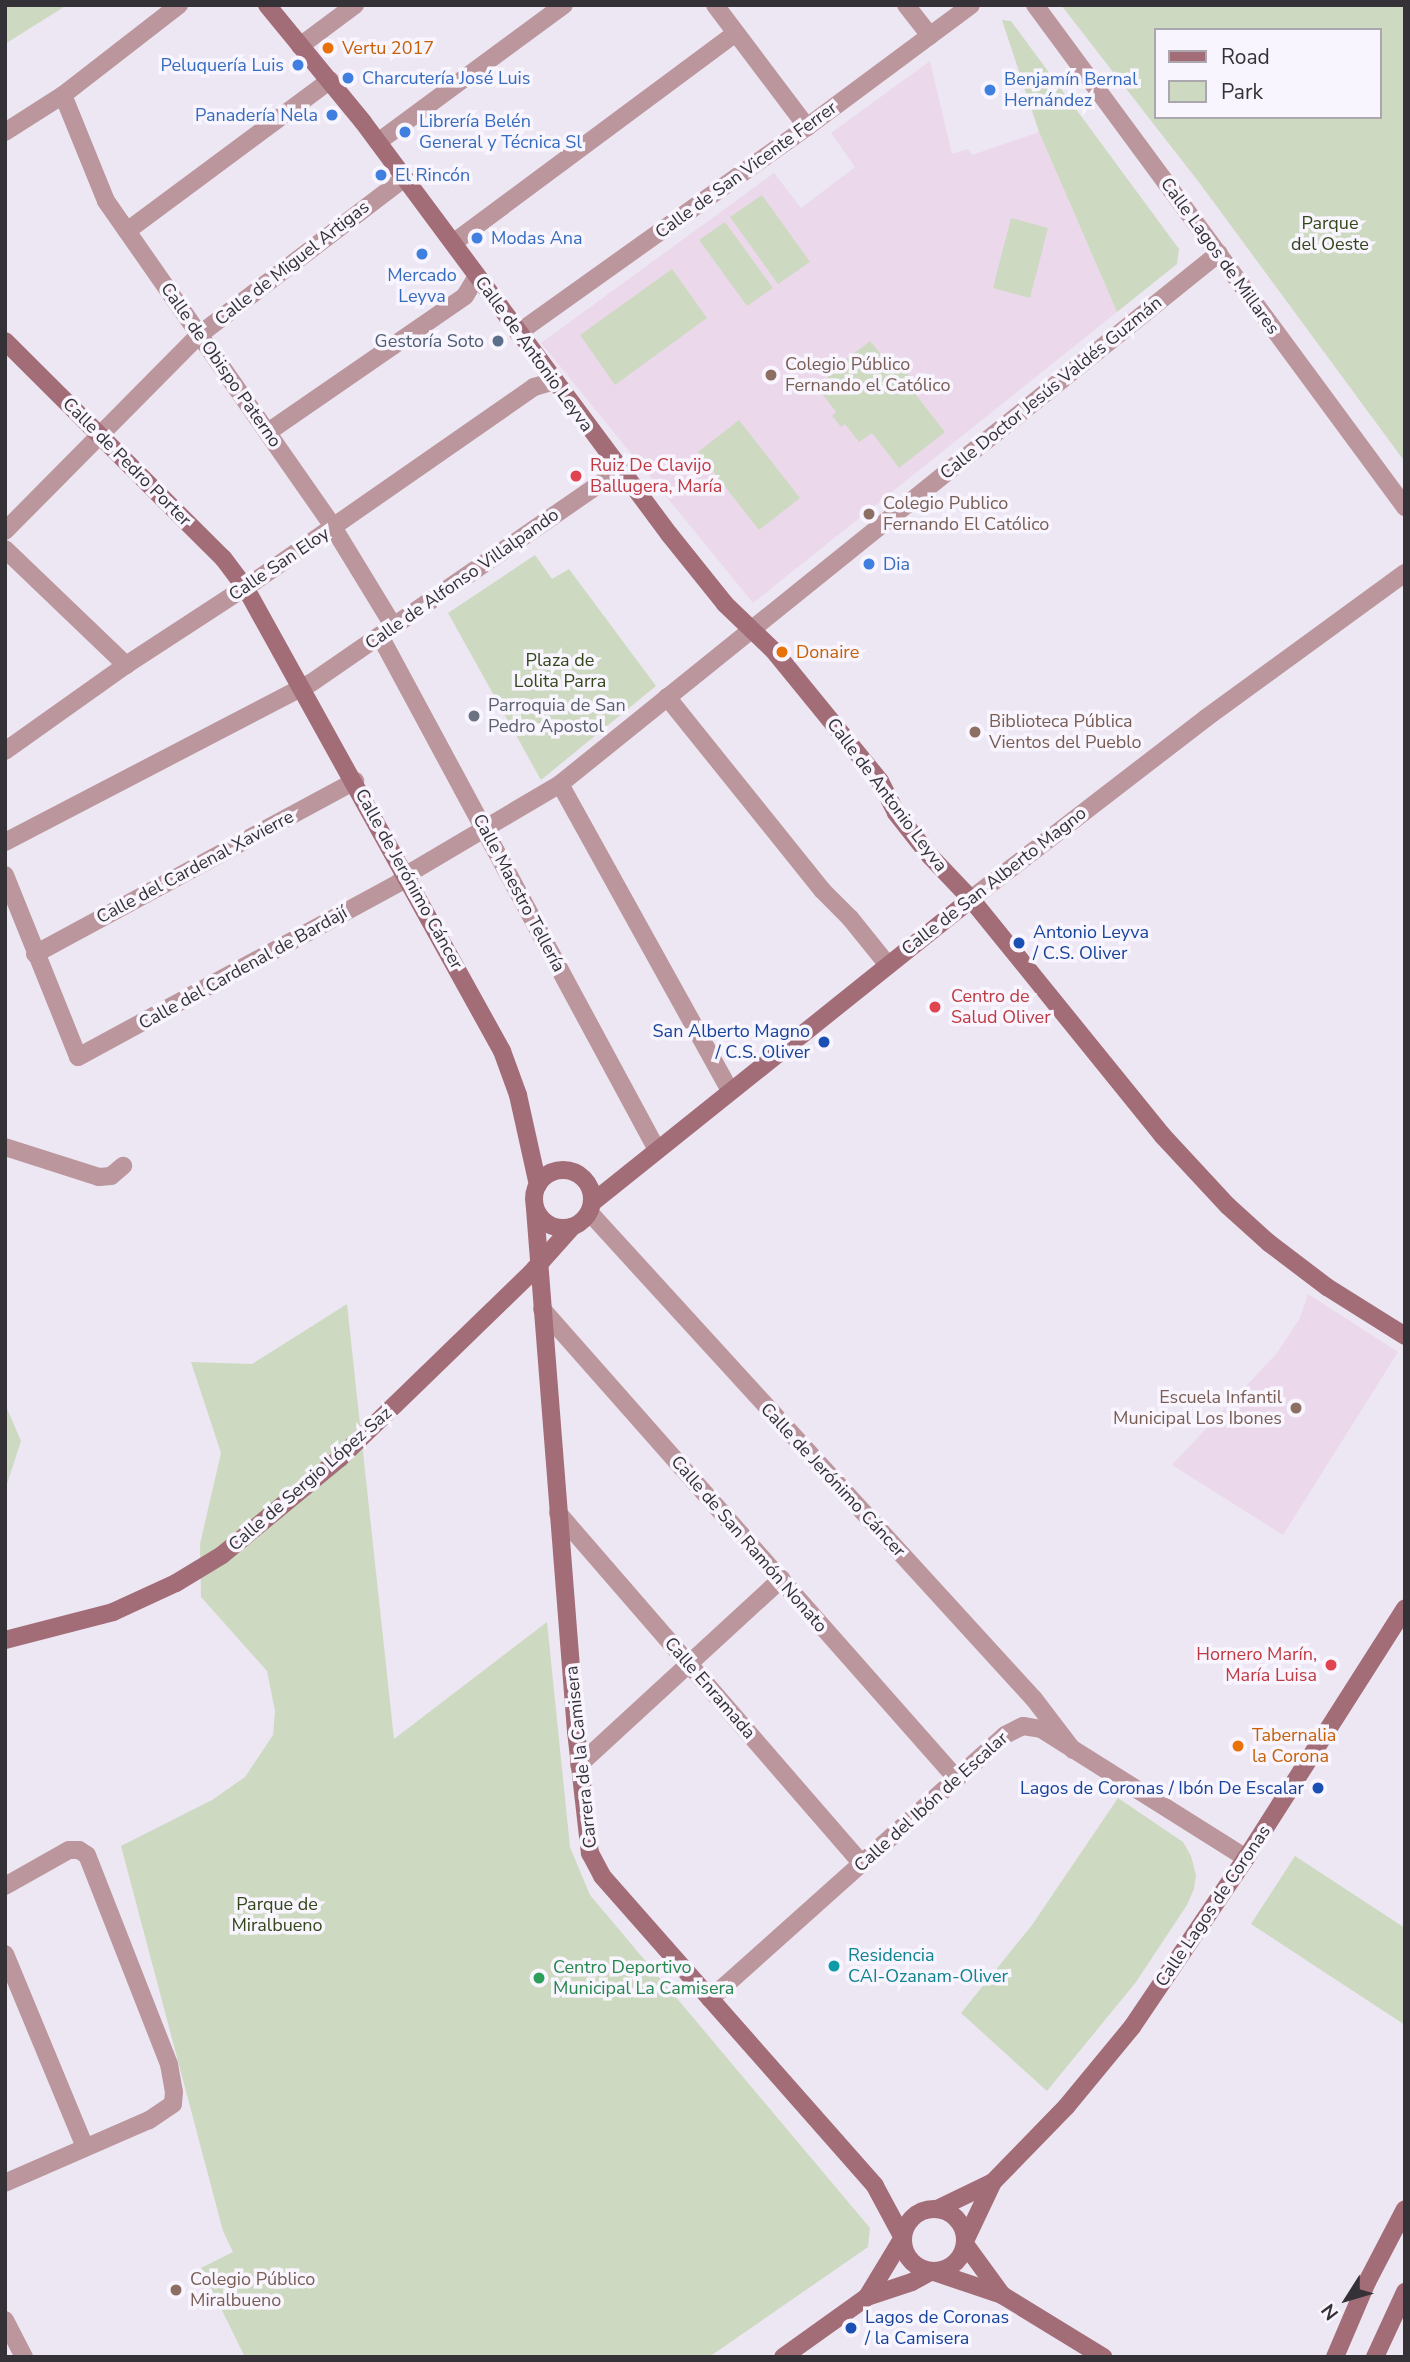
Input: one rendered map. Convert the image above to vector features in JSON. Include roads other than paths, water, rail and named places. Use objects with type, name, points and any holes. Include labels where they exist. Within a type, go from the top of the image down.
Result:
[{"type":"street","points":[[5,132],[63,95],[179,5]]},
{"type":"street","name":"Calle de Antonio Leyva","points":[[267,5],[378,142],[518,333],[725,604],[774,651],[880,781],[896,813],[934,862],[971,900],[1162,1135],[1228,1206],[1269,1243],[1327,1287],[1405,1336]]},
{"type":"street","points":[[300,46],[355,5]]},
{"type":"street","points":[[378,142],[564,5]]},
{"type":"street","points":[[715,5],[807,127]]},
{"type":"street","points":[[906,5],[930,36]]},
{"type":"street","name":"Calle de San Vicente Ferrer","points":[[518,333],[807,127],[971,5]]},
{"type":"street","name":"Calle Lagos de Millares","points":[[1035,5],[1405,507]]},
{"type":"street","points":[[453,243],[736,33]]},
{"type":"street","points":[[127,231],[330,80]]},
{"type":"street","name":"Calle de Obispo Paterno","points":[[63,95],[100,189],[333,527],[387,631]]},
{"type":"street","name":"Calle de Miguel Artigas","points":[[5,531],[200,335],[404,178]]},
{"type":"street","name":"Calle Doctor Jesús Valdés Guzmán","points":[[560,784],[1219,253]]},
{"type":"street","points":[[268,432],[465,296],[477,276]]},
{"type":"street","name":"Calle de Pedro Porter","points":[[5,341],[223,558],[246,587]]},
{"type":"street","name":"Calle San Eloy","points":[[5,751],[126,665],[246,587],[534,387],[555,381]]},
{"type":"street","name":"Calle de Alfonso Villalpando","points":[[5,842],[302,687],[621,469]]},
{"type":"street","points":[[5,549],[126,665]]},
{"type":"street","name":"Calle de San Alberto Magno","points":[[591,1208],[657,1150],[887,964],[1206,718],[1405,573]]},
{"type":"street","name":"Calle de Jerónimo Cáncer","points":[[246,587],[355,781],[511,1073],[538,1185]]},
{"type":"street","name":"Calle Maestro Tellería","points":[[387,631],[484,830],[657,1150]]},
{"type":"street","points":[[667,697],[822,890],[850,918],[887,964]]},
{"type":"street","name":"Calle del Cardenal Xavierre","points":[[35,954],[355,781]]},
{"type":"street","points":[[560,784],[730,1091]]},
{"type":"street","name":"Calle del Cardenal de Bardají","points":[[35,954],[78,1057],[407,877],[560,784]]},
{"type":"street","points":[[5,875],[35,954]]},
{"type":"street","points":[[5,1147],[99,1177],[111,1176],[123,1166]]},
{"type":"street","points":[[538,1265],[591,1208],[590,1186],[574,1172],[555,1171],[538,1185],[534,1198],[535,1209],[552,1226],[572,1227]]},
{"type":"street","name":"Calle de Jerónimo Cáncer","points":[[591,1208],[1034,1699],[1073,1750]]},
{"type":"street","name":"Carrera de la Camisera","points":[[535,1209],[579,1765],[586,1838],[594,1864],[875,2186],[891,2210],[903,2239]]},
{"type":"street","name":"Calle de Sergio López Saz","points":[[5,1640],[113,1612],[176,1583],[222,1556],[340,1458],[538,1265]]},
{"type":"street","points":[[505,1298],[526,1300],[542,1309]]},
{"type":"street","name":"Calle de San Ramón Nonato","points":[[542,1309],[956,1778]]},
{"type":"street","name":"Calle Enramada","points":[[558,1513],[862,1864]]},
{"type":"street","points":[[579,1765],[781,1579]]},
{"type":"street","name":"Calle Lagos de Coronas","points":[[965,2242],[993,2182],[1066,2107],[1132,2027],[1246,1858],[1405,1608]]},
{"type":"street","name":"Calle del Ibón de Escalar","points":[[710,1999],[1004,1735],[1023,1726],[1041,1729],[1246,1858]]},
{"type":"street","points":[[5,1886],[69,1850],[79,1850],[87,1855],[169,2064],[174,2085],[173,2104],[132,2129],[5,2183]]},
{"type":"street","points":[[5,1954],[85,2147]]},
{"type":"street","name":"Calle Lagos de Coronas","points":[[937,2209],[993,2182]]},
{"type":"street","points":[[867,2297],[903,2239],[909,2221],[916,2214],[937,2209],[956,2218],[965,2242],[1002,2295]]},
{"type":"street","points":[[1335,2357],[1367,2282],[1405,2209]]},
{"type":"street","points":[[903,2239],[908,2258],[914,2265],[1002,2295],[1103,2357]]},
{"type":"street","points":[[783,2357],[867,2297],[912,2282],[958,2261],[965,2242]]},
{"type":"street","points":[[1375,2357],[1405,2292]]},
{"type":"street","points":[[5,2320],[24,2357]]},
{"type":"place","name":"Vertu 2017","points":[[328,48]]},
{"type":"place","name":"Peluquería Luis","points":[[298,65]]},
{"type":"place","name":"Charcutería José Luis","points":[[348,78]]},
{"type":"place","name":"Benjamín Bernal Hernández","points":[[990,90]]},
{"type":"place","name":"Panadería Nela","points":[[332,115]]},
{"type":"place","name":"Librería Belén General y Técnica Sl","points":[[405,132]]},
{"type":"place","name":"El Rincón","points":[[381,175]]},
{"type":"place","name":"Modas Ana","points":[[477,238]]},
{"type":"place","name":"Mercado Leyva","points":[[422,254]]},
{"type":"place","name":"Gestoría Soto","points":[[498,341]]},
{"type":"place","name":"Colegio Público Fernando el Católico","points":[[771,375]]},
{"type":"place","name":"Ruiz De Clavijo Ballugera, María","points":[[576,476]]},
{"type":"place","name":"Colegio Publico Fernando El Católico","points":[[869,514]]},
{"type":"place","name":"Dia","points":[[869,564]]},
{"type":"place","name":"Donaire","points":[[782,652]]},
{"type":"place","name":"Parroquia de San Pedro Apostol","points":[[474,716]]},
{"type":"place","name":"Biblioteca Pública Vientos del Pueblo","points":[[975,732]]},
{"type":"place","name":"Antonio Leyva / C.S. Oliver","points":[[1019,943]]},
{"type":"place","name":"Centro de Salud Oliver","points":[[935,1007]]},
{"type":"place","name":"San Alberto Magno / C.S. Oliver","points":[[824,1042]]},
{"type":"place","name":"Escuela Infantil Municipal Los Ibones","points":[[1296,1408]]},
{"type":"place","name":"Hornero Marín, María Luisa","points":[[1331,1665]]},
{"type":"place","name":"Tabernalia la Corona","points":[[1238,1746]]},
{"type":"place","name":"Lagos de Coronas / Ibón De Escalar","points":[[1318,1788]]},
{"type":"place","name":"Residencia CAI-Ozanam-Oliver","points":[[834,1966]]},
{"type":"place","name":"Centro Deportivo Municipal La Camisera","points":[[539,1978]]},
{"type":"place","name":"Colegio Público Miralbueno","points":[[176,2290]]},
{"type":"place","name":"Lagos de Coronas / la Camisera","points":[[851,2328]]},
{"type":"park label","name":"Parque del Oeste","points":[[1330,234]]},
{"type":"park label","name":"Plaza de Lolita Parra","points":[[560,671]]},
{"type":"park label","name":"Parque de Miralbueno","points":[[277,1916]]}]
